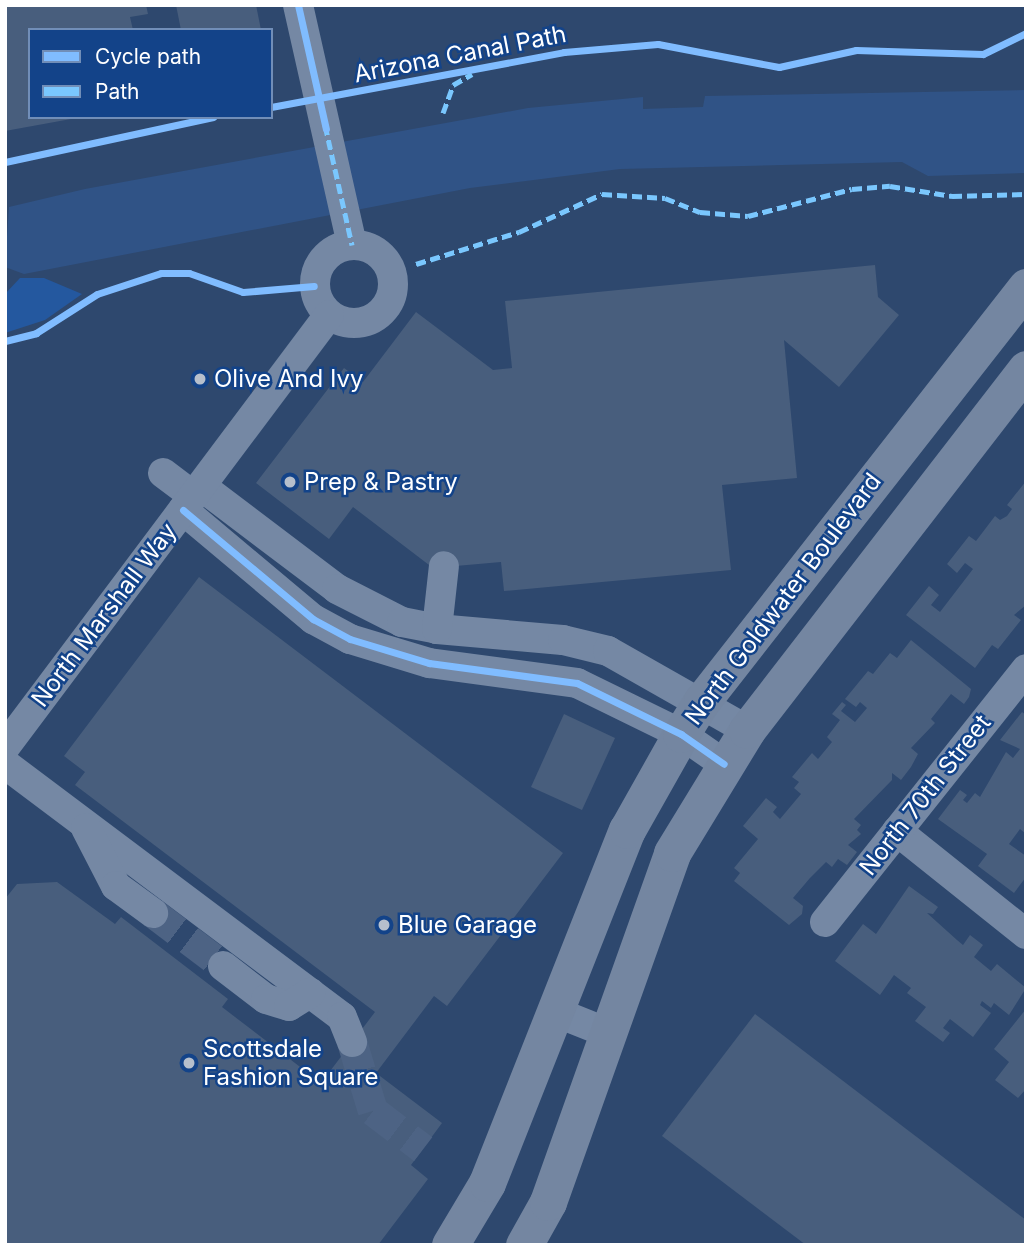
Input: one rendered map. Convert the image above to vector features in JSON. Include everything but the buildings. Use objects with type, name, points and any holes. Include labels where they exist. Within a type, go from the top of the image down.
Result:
[{"type":"main road","name":"North Goldwater Boulevard","points":[[450,1245],[487,1183],[627,830],[681,734],[702,701],[1026,288]]},
{"type":"main road","name":"North Goldwater Boulevard","points":[[524,1245],[548,1202],[672,853],[747,730],[1026,369]]},
{"type":"street","points":[[298,5],[350,235],[383,258],[393,279],[387,304],[368,321],[355,323],[330,315],[317,296],[316,273],[330,253],[350,235]]},
{"type":"street","name":"North Marshall Way","points":[[5,747],[330,315]]},
{"type":"street","points":[[163,473],[192,497],[313,620],[350,639],[429,663],[577,683],[681,734],[724,764]]},
{"type":"street","points":[[192,497],[337,589],[402,622],[436,629],[527,635],[608,651],[702,701],[747,730]]},
{"type":"street","points":[[436,629],[444,566]]},
{"type":"street","name":"North 70th Street","points":[[825,922],[1026,669]]},
{"type":"street","points":[[5,764],[83,821],[132,842],[342,1017],[352,1042]]},
{"type":"street","points":[[83,821],[116,886],[153,913]]},
{"type":"street","points":[[897,831],[1026,934]]},
{"type":"street","points":[[223,967],[266,999],[289,1006],[310,993]]},
{"type":"street","points":[[553,1011],[608,1033]]},
{"type":"shaded area","points":[[1026,90],[1026,173],[928,176],[902,162],[620,169],[470,188],[24,274],[5,267],[9,207],[85,189],[528,108],[643,97],[643,109],[703,107],[705,96]]},
{"type":"shaded area","points":[[20,278],[44,278],[82,294],[45,320],[5,333],[5,294]]},
{"type":"tunnel","points":[[153,913],[223,966]]},
{"type":"tunnel","points":[[352,1042],[373,1111],[423,1149]]},
{"type":"marked path","points":[[443,113],[453,85],[472,74]]},
{"type":"marked path","points":[[325,125],[352,245]]},
{"type":"marked path","points":[[416,264],[519,232],[602,194],[665,198],[700,212],[748,216],[852,189],[890,186],[952,196],[1026,194]]},
{"type":"cycle path","points":[[298,5],[326,129]]},
{"type":"cycle path","name":"Arizona Canal Path","points":[[273,107],[564,52],[658,44],[779,67],[856,50],[983,54],[1026,33]]},
{"type":"cycle path","points":[[5,162],[204,119]]},
{"type":"cycle path","points":[[5,341],[36,333],[97,294],[161,273],[189,273],[243,292],[314,286]]},
{"type":"cycle path","points":[[183,510],[313,619],[350,639],[429,663],[577,683],[681,734],[724,764]]},
{"type":"place","name":"Olive And Ivy","points":[[200,379]]},
{"type":"place","name":"Prep & Pastry","points":[[290,482]]},
{"type":"place","name":"Blue Garage","points":[[384,925]]},
{"type":"place","name":"Scottsdale Fashion Square","points":[[189,1063]]}]
